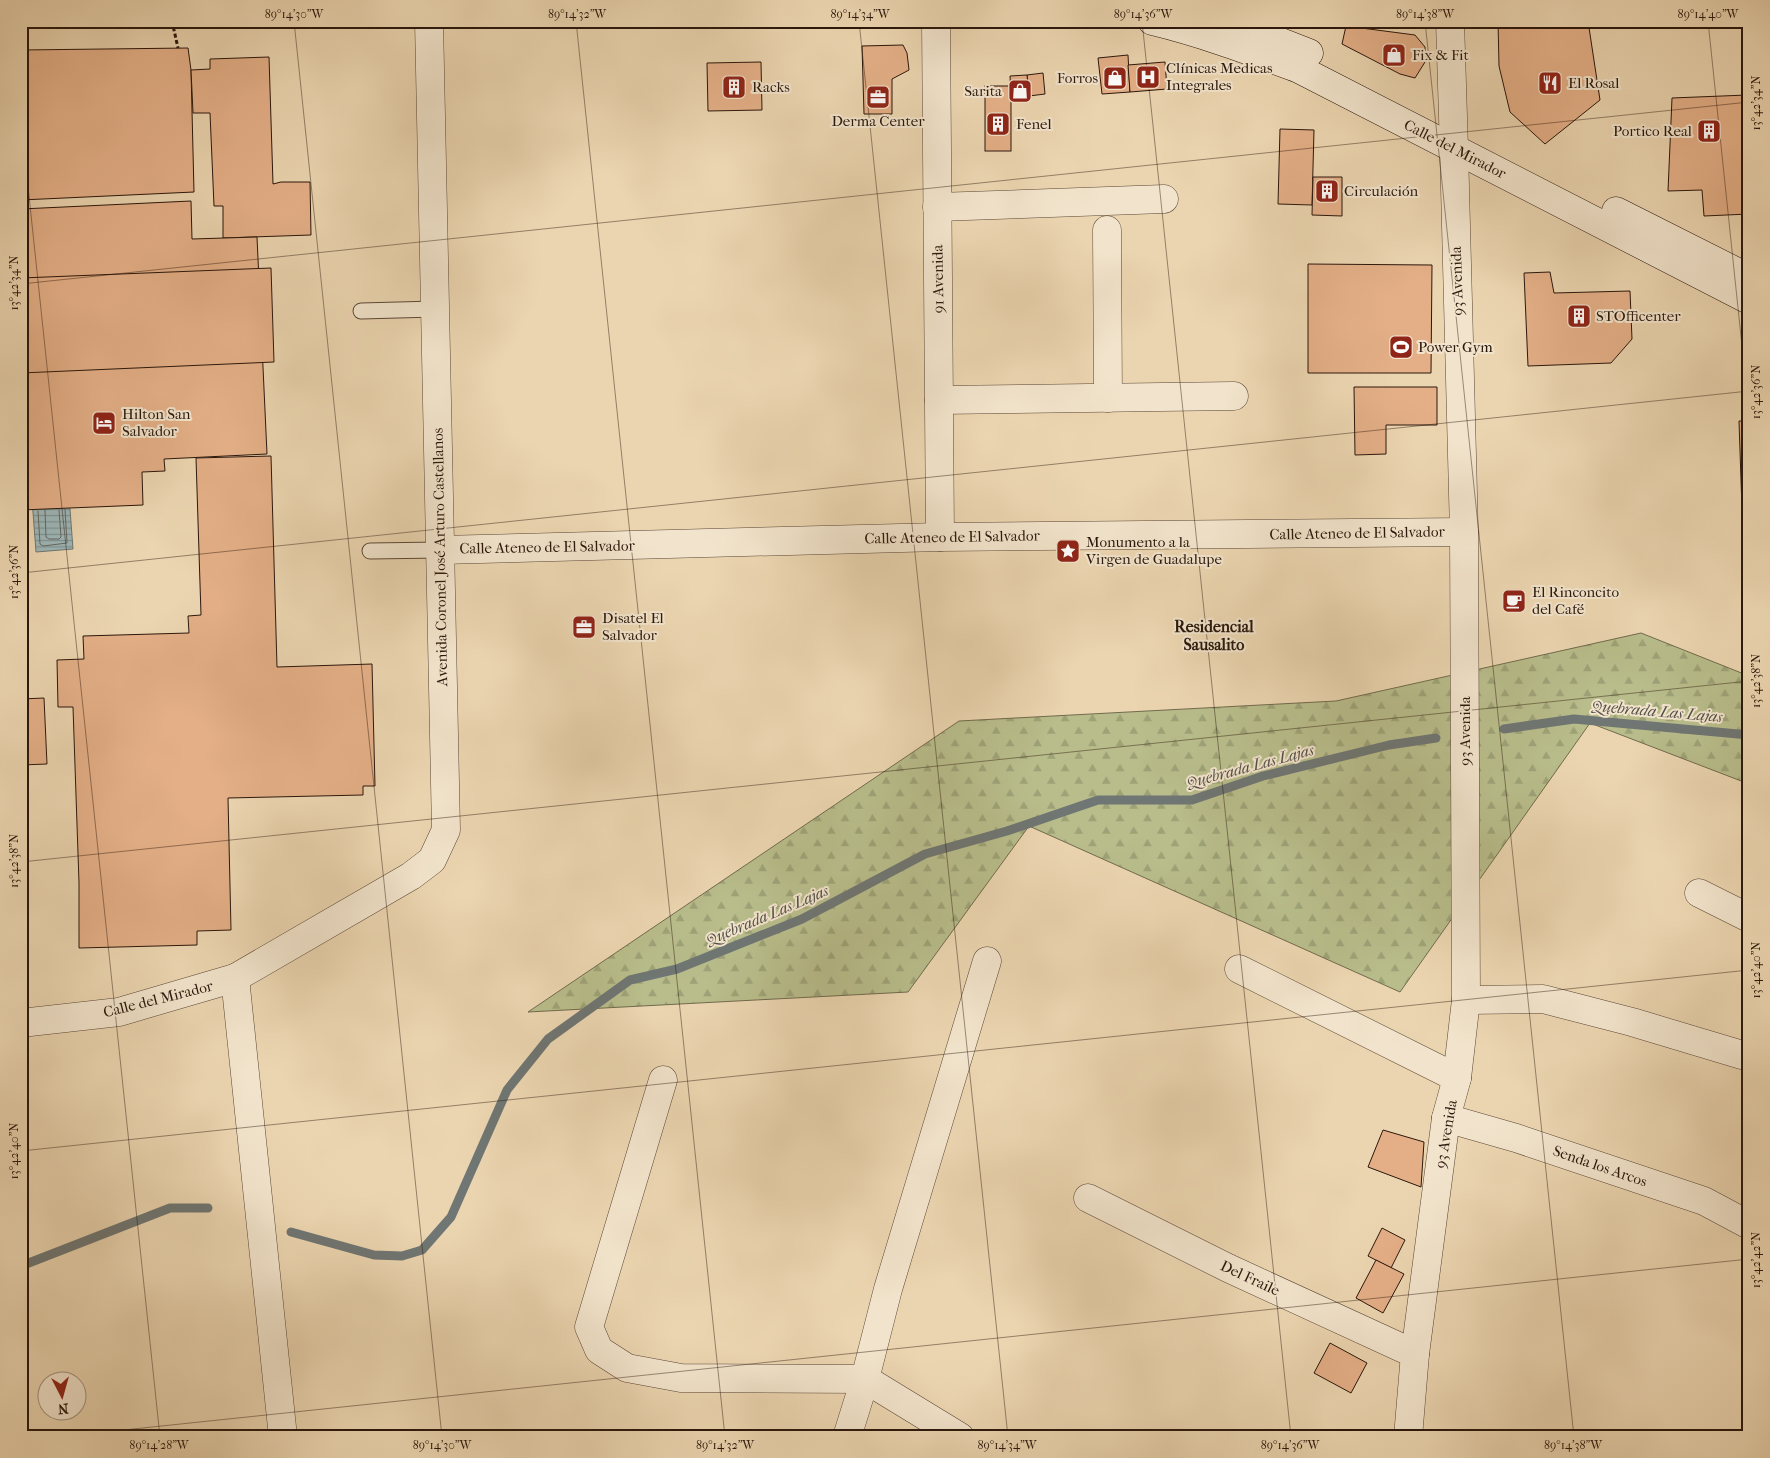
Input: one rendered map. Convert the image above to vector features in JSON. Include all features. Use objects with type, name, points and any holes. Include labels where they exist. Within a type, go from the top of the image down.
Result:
[{"type":"street","name":"Avenida Coronel José Arturo Castellanos","points":[[235,978],[411,876],[432,860],[446,830],[429,21]]},
{"type":"street","name":"91 Avenida","points":[[936,21],[940,537]]},
{"type":"street","name":"Calle del Mirador","points":[[1152,21],[1190,30],[1299,69],[1749,278]]},
{"type":"street","name":"Calle del Mirador","points":[[1227,21],[1307,52],[1453,139],[1749,300]]},
{"type":"street","name":"93 Avenida","points":[[1408,1437],[1415,1354],[1446,1118],[1457,1078],[1466,1000],[1464,532],[1450,21]]},
{"type":"street","points":[[937,208],[1164,199]]},
{"type":"street","points":[[1107,230],[1108,398]]},
{"type":"street","points":[[939,400],[1234,396]]},
{"type":"street","name":"Calle Ateneo de El Salvador","points":[[440,550],[940,537],[1464,532]]},
{"type":"street","points":[[1699,893],[1749,918]]},
{"type":"street","points":[[847,1437],[865,1379],[888,1289],[987,961]]},
{"type":"street","points":[[1239,969],[1457,1078]]},
{"type":"street","points":[[235,978],[283,1437]]},
{"type":"street","name":"Calle del Mirador","points":[[21,1023],[120,1012],[235,978]]},
{"type":"street","points":[[1466,1000],[1543,999],[1632,1022],[1742,1055]]},
{"type":"street","points":[[663,1080],[589,1327],[599,1350],[627,1368],[681,1378],[865,1379],[960,1437]]},
{"type":"street","name":"Senda los Arcos","points":[[1446,1118],[1516,1138],[1704,1201],[1749,1225]]},
{"type":"street","name":"Del Fraile","points":[[1088,1198],[1228,1268],[1415,1354]]},
{"type":"lane","points":[[361,311],[435,309]]},
{"type":"lane","points":[[370,551],[440,550]]},
{"type":"path","points":[[172,21],[178,48]]},
{"type":"green space","points":[[1641,633],[1749,676],[1749,784],[1590,723],[1400,992],[1029,826],[908,992],[528,1012],[959,721],[1336,701]]},
{"type":"water","points":[[69,496],[73,549],[36,552],[32,499]]},
{"type":"building","name":"El Rosal","points":[[1498,21],[1588,21],[1600,100],[1545,144],[1510,112],[1499,66]]},
{"type":"building","name":"Fix & Fit","points":[[1346,26],[1415,35],[1425,47],[1425,62],[1415,78],[1400,74],[1342,44]]},
{"type":"building","name":"Derma Center","points":[[903,45],[907,53],[909,70],[892,79],[892,114],[864,114],[862,46]]},
{"type":"building","points":[[1746,45],[1749,45],[1749,163],[1747,95]]},
{"type":"building","points":[[188,48],[191,70],[194,192],[21,200],[21,50]]},
{"type":"building","name":"Forros","points":[[1128,55],[1130,92],[1102,94],[1098,58]]},
{"type":"building","points":[[269,57],[273,184],[281,182],[310,182],[311,235],[223,238],[223,206],[214,206],[210,113],[193,113],[191,70],[210,69],[210,59]]},
{"type":"building","name":"Racks","points":[[761,62],[762,110],[708,111],[707,63]]},
{"type":"building","name":"Clínicas Medicas Integrales","points":[[1165,62],[1167,89],[1130,92],[1128,65]]},
{"type":"building","points":[[1043,73],[1045,94],[1029,96],[1027,75]]},
{"type":"building","name":"Sarita","points":[[1027,75],[1029,96],[1011,98],[1010,76]]},
{"type":"building","name":"Fenel","points":[[985,86],[1011,86],[1011,151],[985,151]]},
{"type":"building","name":"Portico Real","points":[[1747,95],[1749,214],[1704,216],[1702,190],[1668,191],[1672,98]]},
{"type":"building","points":[[1280,129],[1314,130],[1312,205],[1278,204]]},
{"type":"building","name":"Circulación","points":[[1313,177],[1342,177],[1342,216],[1312,215]]},
{"type":"building","points":[[191,201],[192,239],[257,237],[267,454],[164,459],[165,471],[142,472],[143,505],[21,510],[21,209]]},
{"type":"building","points":[[1308,264],[1432,265],[1431,373],[1308,373]]},
{"type":"building","points":[[271,268],[274,362],[21,373],[21,278]]},
{"type":"building","name":"STOfficenter","points":[[1550,272],[1554,293],[1630,291],[1632,339],[1611,363],[1528,366],[1524,273]]},
{"type":"building","points":[[1354,387],[1437,387],[1437,425],[1386,425],[1386,454],[1355,455]]},
{"type":"building","points":[[1739,421],[1749,421],[1749,538],[1743,539]]},
{"type":"building","points":[[271,456],[277,667],[372,664],[375,786],[363,786],[363,795],[228,798],[231,930],[197,931],[197,945],[79,948],[79,883],[73,707],[58,707],[57,660],[84,659],[83,636],[189,633],[188,616],[201,615],[196,458]]},
{"type":"building","points":[[44,698],[47,764],[21,765],[21,699]]},
{"type":"building","points":[[1383,1130],[1424,1142],[1421,1187],[1368,1167]]},
{"type":"building","points":[[1382,1228],[1405,1240],[1391,1268],[1368,1256]]},
{"type":"building","points":[[1376,1260],[1404,1274],[1383,1313],[1356,1298]]},
{"type":"building","points":[[1330,1343],[1367,1363],[1351,1393],[1314,1373]]},
{"type":"waterway","name":"Quebrada Las Lajas","points":[[1504,729],[1574,719],[1749,735]]},
{"type":"waterway","name":"Quebrada Las Lajas","points":[[291,1232],[374,1255],[402,1256],[422,1250],[451,1217],[507,1090],[548,1039],[630,980],[677,969],[802,919],[925,854],[1007,831],[1098,800],[1192,800],[1263,776],[1389,745],[1436,738]]},
{"type":"waterway","name":"Quebrada Las Lajas","points":[[21,1266],[170,1208],[208,1208]]},
{"type":"place","name":"Fix & Fit","points":[[1394,55]]},
{"type":"place","name":"Clínicas Medicas Integrales","points":[[1148,77]]},
{"type":"place","name":"Forros","points":[[1115,78]]},
{"type":"place","name":"El Rosal","points":[[1550,83]]},
{"type":"place","name":"Racks","points":[[734,87]]},
{"type":"place","name":"Sarita","points":[[1020,91]]},
{"type":"place","name":"Derma Center","points":[[878,97]]},
{"type":"place","name":"Fenel","points":[[998,124]]},
{"type":"place","name":"Portico Real","points":[[1709,131]]},
{"type":"place","name":"Circulación","points":[[1327,191]]},
{"type":"place","name":"STOfficenter","points":[[1579,316]]},
{"type":"place","name":"Power Gym","points":[[1401,347]]},
{"type":"place","name":"Hilton San Salvador","points":[[104,423]]},
{"type":"place","name":"Monumento a la Virgen de Guadalupe","points":[[1068,551]]},
{"type":"place","name":"El Rinconcito del Café","points":[[1514,601]]},
{"type":"place","name":"Disatel El Salvador","points":[[584,627]]},
{"type":"district","name":"Residencial Sausalito","points":[[1214,635]]}]
